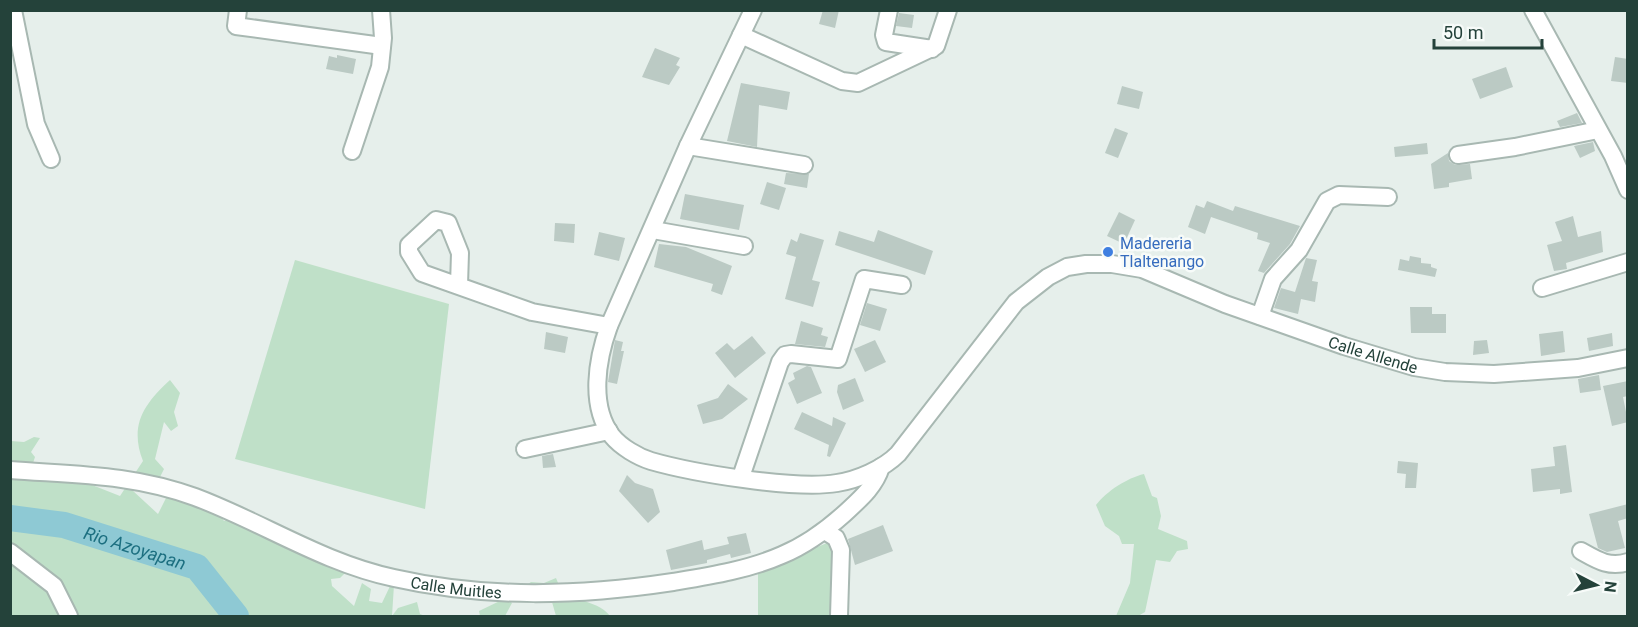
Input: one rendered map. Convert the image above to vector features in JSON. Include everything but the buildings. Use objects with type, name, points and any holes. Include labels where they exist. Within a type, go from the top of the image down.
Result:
[{"type":"street","points":[[13,10],[36,124],[51,159]]},
{"type":"street","points":[[238,10],[236,26],[382,46]]},
{"type":"street","points":[[352,151],[380,67],[381,10]]},
{"type":"street","points":[[753,10],[688,147],[609,326],[598,374],[599,401],[609,431],[624,448],[650,460],[741,477],[834,484],[881,467]]},
{"type":"street","points":[[889,10],[884,35],[886,42],[932,49]]},
{"type":"street","points":[[741,35],[849,83],[858,83],[932,49],[939,42],[948,10]]},
{"type":"street","points":[[1533,10],[1628,190]]},
{"type":"street","points":[[1458,155],[1505,149],[1598,130]]},
{"type":"street","points":[[688,147],[804,165]]},
{"type":"street","points":[[1260,316],[1272,279],[1299,250],[1327,201],[1339,195],[1388,197]]},
{"type":"street","points":[[653,230],[744,246]]},
{"type":"street","points":[[1542,288],[1628,262]]},
{"type":"street","name":"Calle Allende","points":[[881,467],[898,454],[1016,302],[1034,287],[1067,267],[1096,263],[1132,266],[1260,316],[1380,357],[1445,372],[1494,374],[1578,368],[1628,358]]},
{"type":"street","points":[[741,477],[784,355],[838,359],[864,279],[902,285]]},
{"type":"street","points":[[459,285],[532,312],[609,326]]},
{"type":"street","points":[[525,449],[609,431]]},
{"type":"street","name":"Calle Muitles","points":[[10,470],[132,479],[194,497],[341,563],[394,579],[485,592],[547,595],[592,592],[705,577],[781,556],[825,531],[864,495],[875,482],[881,467]]},
{"type":"street","points":[[825,531],[836,538],[841,550],[838,616]]},
{"type":"street","points":[[1581,551],[1605,564],[1617,565],[1628,562]]},
{"type":"street","points":[[10,552],[54,585],[69,616]]},
{"type":"green space","points":[[295,260],[449,304],[425,509],[235,459]]},
{"type":"green space","points":[[170,380],[180,393],[174,412],[178,426],[171,431],[164,422],[155,459],[164,469],[159,479],[145,476],[132,490],[158,514],[166,498],[158,488],[214,507],[224,521],[238,516],[302,538],[309,538],[304,544],[346,572],[340,578],[331,579],[332,586],[354,606],[362,583],[371,589],[369,601],[382,603],[391,584],[394,585],[392,616],[11,616],[11,441],[24,442],[34,437],[40,438],[31,452],[35,457],[30,472],[78,465],[87,483],[120,496],[143,461],[138,437],[142,416],[153,398]]},
{"type":"green space","points":[[1144,474],[1152,496],[1157,498],[1161,516],[1158,529],[1187,541],[1188,549],[1177,551],[1170,562],[1156,560],[1145,612],[1138,616],[1116,616],[1130,583],[1134,544],[1122,544],[1119,536],[1105,526],[1096,505],[1118,486]]},
{"type":"green space","points":[[832,541],[833,616],[758,616],[758,571]]},
{"type":"green space","points":[[556,578],[566,593],[597,606],[610,616],[556,616],[552,602],[520,590],[531,582],[544,583]]},
{"type":"green space","points":[[506,598],[512,603],[505,616],[480,616],[479,611]]},
{"type":"green space","points":[[417,602],[420,614],[425,616],[392,616],[398,608]]},
{"type":"waterway","name":"Rio Azoyapan","points":[[10,518],[64,525],[197,567],[236,616]]},
{"type":"place","name":"Madereria Tlaltenango","points":[[1108,252]]}]
